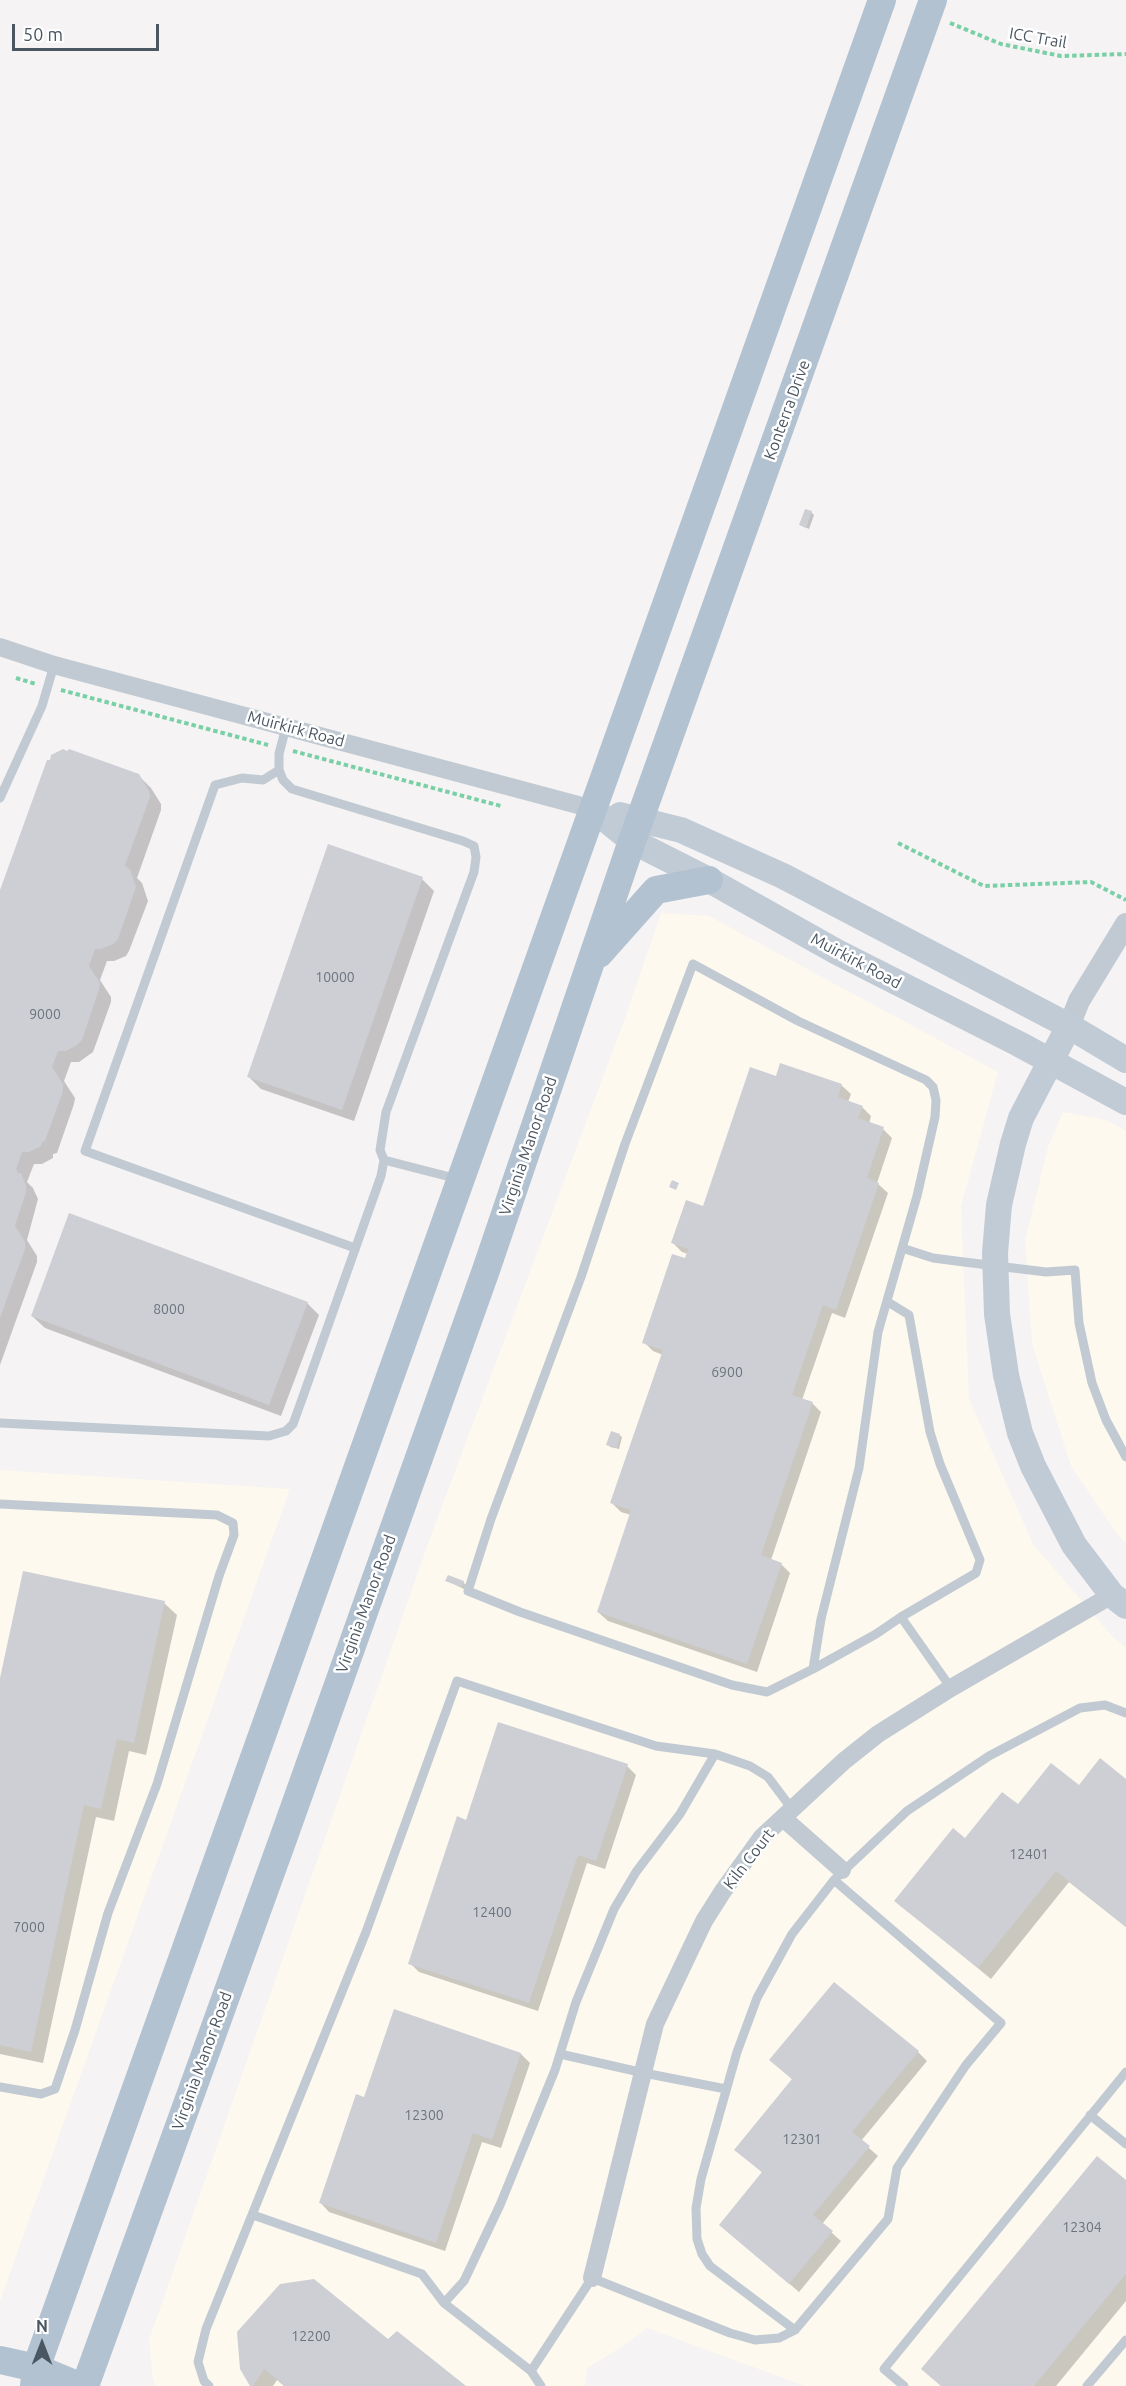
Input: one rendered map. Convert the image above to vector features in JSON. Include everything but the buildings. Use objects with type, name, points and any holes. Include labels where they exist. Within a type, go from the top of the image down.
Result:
[{"type":"main road","points":[[35,2377],[882,0]]},
{"type":"main road","name":"Konterra Drive","points":[[636,830],[933,0]]},
{"type":"main road","name":"Muirkirk Road","points":[[593,809],[636,830],[709,880],[837,952],[1126,1102]]},
{"type":"main road","name":"Muirkirk Road","points":[[636,830],[681,830],[783,876],[1069,1026],[1126,1060]]},
{"type":"main road","name":"Virginia Manor Road","points":[[85,2386],[482,1281],[636,830]]},
{"type":"main road","points":[[590,965],[656,890],[709,880]]},
{"type":"main road","points":[[1069,1026],[1021,1119],[999,1205],[996,1265],[1000,1334],[1006,1375],[1020,1433],[1033,1466],[1074,1545],[1119,1600]]},
{"type":"main road","points":[[0,2360],[35,2377],[79,2386]]},
{"type":"street","name":"Muirkirk Road","points":[[0,647],[54,665],[593,809]]},
{"type":"street","points":[[1069,1026],[1079,1001],[1126,924]]},
{"type":"street","name":"Kiln Court","points":[[592,2278],[655,2024],[704,1922],[762,1837],[878,1734],[951,1688],[1119,1600]]},
{"type":"street","points":[[788,1813],[838,1875]]},
{"type":"lane","points":[[0,798],[42,706],[54,665]]},
{"type":"lane","points":[[0,1423],[269,1436],[286,1431],[292,1424],[302,1402],[381,1176],[384,1160],[380,1150],[386,1112],[474,872],[477,857],[474,846],[292,789],[283,780],[279,770],[279,754],[286,727]]},
{"type":"lane","points":[[279,770],[263,780],[242,778],[215,785],[85,1151],[355,1248]]},
{"type":"lane","points":[[813,1669],[821,1619],[859,1468],[878,1332],[888,1302],[935,1118],[936,1100],[933,1087],[926,1080],[798,1021],[693,964],[625,1144],[581,1276],[491,1519],[468,1591],[520,1612],[732,1685],[767,1692],[813,1669],[876,1634],[976,1573],[980,1560],[940,1464],[930,1432],[909,1315],[888,1302]]},
{"type":"lane","points":[[384,1160],[460,1180]]},
{"type":"lane","points":[[902,1248],[933,1258],[1046,1272],[1076,1270],[1079,1323],[1092,1383],[1106,1419],[1126,1457]]},
{"type":"lane","points":[[0,1504],[217,1515],[233,1523],[234,1535],[219,1576],[157,1784],[108,1913],[75,2030],[55,2089],[40,2094],[0,2087]]},
{"type":"lane","points":[[902,1617],[951,1688]]},
{"type":"lane","points":[[209,2386],[204,2381],[198,2362],[206,2330],[366,1932],[457,1681],[656,1746],[715,1754],[750,1766],[768,1777],[788,1813]]},
{"type":"lane","points":[[795,2330],[710,2266],[702,2254],[697,2239],[696,2208],[701,2179],[726,2089],[757,1998],[792,1934],[838,1875],[907,1810],[990,1756],[1080,1708],[1105,1706],[1126,1713]]},
{"type":"lane","points":[[444,2303],[464,2281],[500,2205],[533,2126],[560,2054],[576,2002],[614,1909],[636,1872],[680,1814],[715,1754]]},
{"type":"lane","points":[[531,2371],[592,2278],[730,2333],[754,2340],[779,2338],[795,2330],[888,2219],[897,2168],[966,2065],[1001,2023],[838,1875]]},
{"type":"lane","points":[[560,2054],[726,2089]]},
{"type":"lane","points":[[904,2386],[884,2369],[1126,2072]]},
{"type":"lane","points":[[1090,2115],[1126,2144]]},
{"type":"lane","points":[[253,2215],[422,2274],[444,2303],[531,2371],[541,2386]]},
{"type":"lane","points":[[1087,2386],[1126,2340]]},
{"type":"path","name":"ICC Trail","points":[[950,23],[1002,44],[1061,56],[1126,54]]},
{"type":"path","points":[[16,678],[28,682]]},
{"type":"path","points":[[63,690],[259,742]]},
{"type":"path","points":[[302,754],[501,806]]},
{"type":"path","points":[[898,843],[984,886],[1091,882],[1126,900]]},
{"type":"shaded area","points":[[661,913],[709,916],[998,1072],[961,1206],[969,1399],[1033,1544],[1112,1636],[1126,1648],[1126,2386],[805,2386],[647,2328],[625,2345],[587,2368],[585,2386],[157,2386],[153,2381],[149,2340],[430,1538],[624,1021]]},
{"type":"shaded area","points":[[1063,1112],[1106,1120],[1126,1131],[1126,1543],[1119,1537],[1071,1466],[1032,1344],[1025,1241],[1048,1147]]},
{"type":"shaded area","points":[[0,1470],[290,1489],[0,2301]]}]
